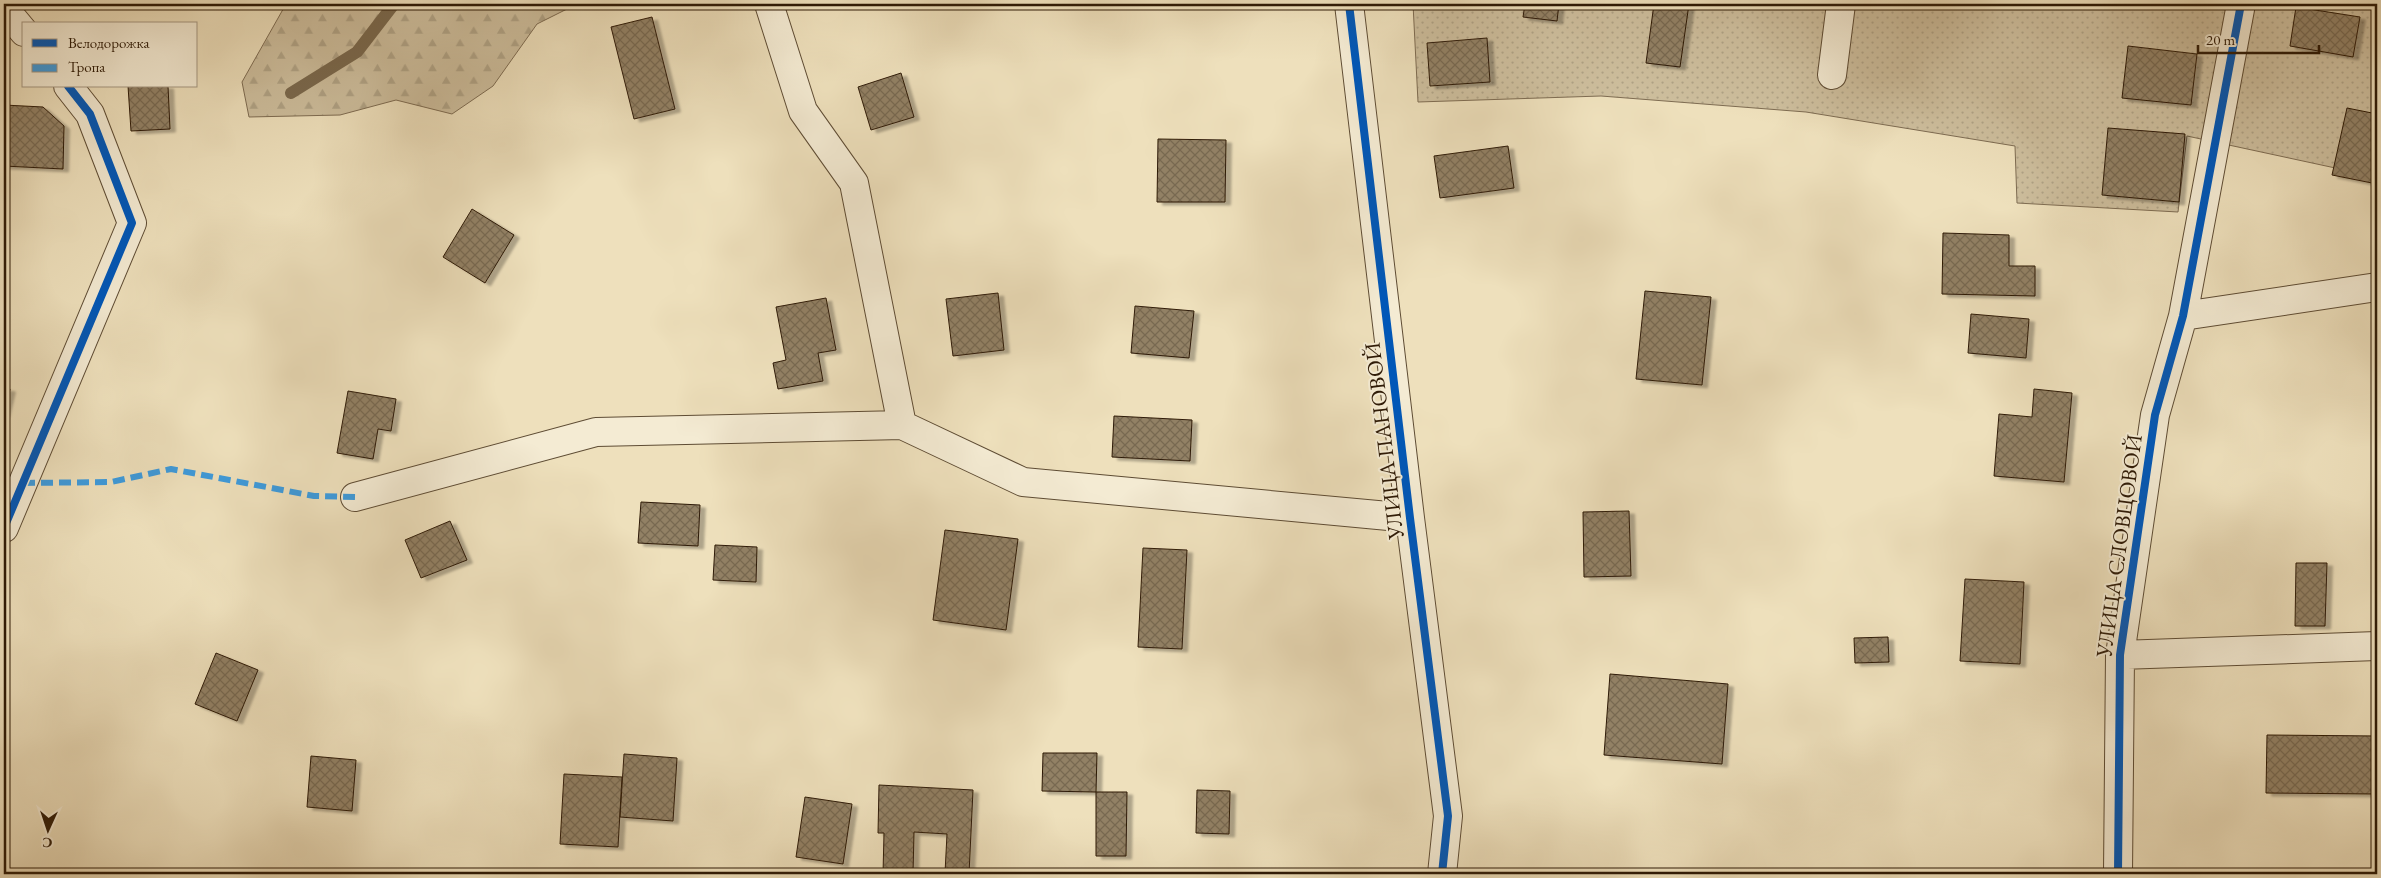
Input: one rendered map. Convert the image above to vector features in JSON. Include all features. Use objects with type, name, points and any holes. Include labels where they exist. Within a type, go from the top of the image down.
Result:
[{"type":"street","points":[[770,4],[803,111],[854,183],[902,425]]},
{"type":"street","name":"УЛИЦА ПАНОВОЙ","points":[[1350,4],[1410,518],[1448,816],[1442,874]]},
{"type":"street","points":[[1832,76],[1841,4]]},
{"type":"street","name":"УЛИЦА СЛОВЦОВОЙ","points":[[2118,874],[2120,655],[2155,415],[2183,316],[2241,4]]},
{"type":"street","points":[[4,8],[22,30]]},
{"type":"street","points":[[4,528],[132,224],[90,114],[70,88]]},
{"type":"street","points":[[2183,316],[2377,287]]},
{"type":"street","points":[[354,497],[596,432],[902,425],[1023,482],[1410,518]]},
{"type":"street","points":[[2120,655],[2377,646]]},
{"type":"green space","points":[[286,4],[577,4],[537,24],[493,86],[452,114],[396,100],[340,115],[249,117],[242,82]]},
{"type":"green space","points":[[1413,4],[2377,4],[2377,177],[2187,136],[2178,212],[2017,203],[2015,146],[1806,112],[1601,96],[1418,102]]},
{"type":"building","points":[[1525,4],[1559,4],[1557,21],[1523,17]]},
{"type":"building","points":[[1654,4],[1689,4],[1680,67],[1646,63]]},
{"type":"building","points":[[2296,7],[2360,17],[2353,57],[2290,46]]},
{"type":"building","points":[[652,17],[675,109],[634,119],[611,27]]},
{"type":"building","points":[[1487,38],[1490,82],[1430,86],[1427,43]]},
{"type":"building","points":[[2128,46],[2197,54],[2191,105],[2122,98]]},
{"type":"building","points":[[901,73],[914,117],[871,130],[858,87]]},
{"type":"building","points":[[128,88],[168,88],[170,129],[131,131]]},
{"type":"building","points":[[4,105],[43,107],[64,126],[63,169],[4,166]]},
{"type":"building","points":[[2347,108],[2377,114],[2377,184],[2332,175]]},
{"type":"building","points":[[2108,128],[2185,134],[2179,202],[2102,195]]},
{"type":"building","points":[[1158,139],[1226,140],[1225,202],[1157,202]]},
{"type":"building","points":[[1508,146],[1514,188],[1440,198],[1434,156]]},
{"type":"building","points":[[472,209],[514,235],[485,283],[443,257]]},
{"type":"building","points":[[1943,233],[2009,235],[2009,266],[2035,266],[2035,296],[1942,294]]},
{"type":"building","points":[[1645,291],[1711,297],[1702,385],[1636,379]]},
{"type":"building","points":[[998,293],[1004,350],[953,356],[946,299]]},
{"type":"building","points":[[826,298],[836,350],[818,353],[823,381],[778,389],[773,363],[786,360],[776,307]]},
{"type":"building","points":[[1135,306],[1194,311],[1189,358],[1131,353]]},
{"type":"building","points":[[1971,314],[2029,319],[2026,358],[1968,353]]},
{"type":"building","points":[[4,388],[10,389],[4,414]]},
{"type":"building","points":[[2034,389],[2072,393],[2064,482],[1994,476],[1999,414],[2032,417]]},
{"type":"building","points":[[348,391],[396,399],[391,431],[378,429],[373,459],[337,453]]},
{"type":"building","points":[[1114,416],[1192,420],[1190,461],[1112,457]]},
{"type":"building","points":[[641,502],[700,505],[698,546],[638,543]]},
{"type":"building","points":[[1629,511],[1631,576],[1584,577],[1583,512]]},
{"type":"building","points":[[450,521],[467,560],[421,578],[405,540]]},
{"type":"building","points":[[945,530],[1018,539],[1006,630],[933,620]]},
{"type":"building","points":[[715,545],[757,547],[756,582],[713,580]]},
{"type":"building","points":[[1143,548],[1187,550],[1182,649],[1138,647]]},
{"type":"building","points":[[2296,563],[2327,563],[2325,626],[2295,626]]},
{"type":"building","points":[[1965,579],[2024,582],[2020,664],[1960,661]]},
{"type":"building","points":[[1888,637],[1889,662],[1855,663],[1854,638]]},
{"type":"building","points":[[216,653],[258,670],[237,721],[195,704]]},
{"type":"building","points":[[1610,674],[1728,684],[1722,764],[1604,755]]},
{"type":"building","points":[[2267,735],[2377,736],[2377,794],[2266,793]]},
{"type":"building","points":[[1043,753],[1097,753],[1096,792],[1042,791]]},
{"type":"building","points":[[624,754],[677,758],[673,821],[620,817]]},
{"type":"building","points":[[311,756],[356,760],[352,811],[307,807]]},
{"type":"building","points":[[564,774],[622,777],[618,847],[560,844]]},
{"type":"building","points":[[879,785],[973,790],[969,874],[945,873],[947,834],[914,832],[913,874],[883,874],[884,833],[878,833]]},
{"type":"building","points":[[1197,790],[1230,791],[1229,834],[1196,833]]},
{"type":"building","points":[[1096,792],[1127,792],[1126,856],[1096,856]]},
{"type":"building","points":[[805,797],[852,804],[843,864],[796,857]]},
{"type":"waterway","points":[[291,93],[357,52],[394,4]]},
{"type":"marked path","points":[[23,483],[111,482],[171,469],[314,496],[355,497]]},
{"type":"cycle path","points":[[1349,4],[1410,518],[1448,816],[1442,874]]},
{"type":"cycle path","points":[[2118,874],[2120,655],[2155,415],[2183,316],[2241,4]]},
{"type":"cycle path","points":[[4,528],[132,223],[90,114],[70,88]]}]
